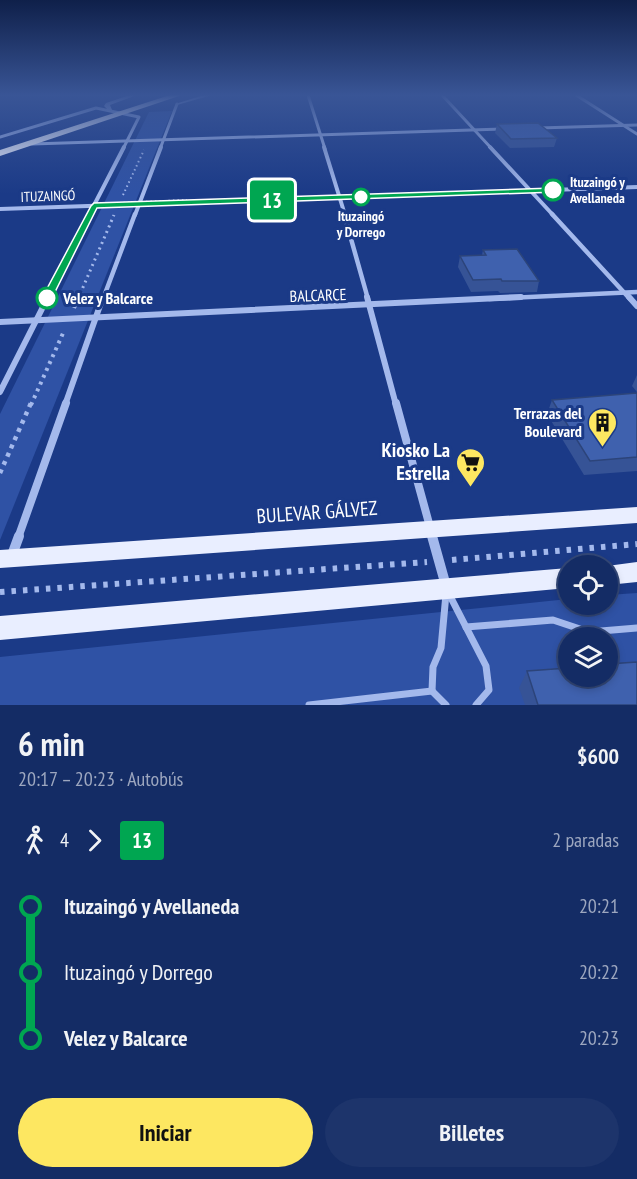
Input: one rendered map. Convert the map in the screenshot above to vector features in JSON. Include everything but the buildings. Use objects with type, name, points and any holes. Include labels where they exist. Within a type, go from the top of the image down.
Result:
[{"type":"highway","points":[[0,145],[59,128]]},
{"type":"highway","points":[[0,153],[71,128]]},
{"type":"main road","name":"BULEVAR GÁLVEZ","points":[[5,559],[637,515]]},
{"type":"main road","points":[[618,574],[637,572]]},
{"type":"main road","points":[[0,628],[558,579]]},
{"type":"street","points":[[0,137],[29,128]]},
{"type":"street","points":[[0,392],[134,128]]},
{"type":"street","points":[[5,559],[137,204],[168,128]]},
{"type":"street","points":[[319,128],[447,589]]},
{"type":"street","points":[[532,128],[537,128]]},
{"type":"street","points":[[26,144],[128,139],[509,129]]},
{"type":"street","points":[[475,130],[637,306]]},
{"type":"street","name":"ITUZAINGÓ","points":[[0,208],[637,187]]},
{"type":"street","name":"BALCARCE","points":[[0,322],[637,292]]},
{"type":"lane","points":[[447,589],[486,666],[489,690],[476,705]]},
{"type":"lane","points":[[446,705],[432,691],[433,667],[441,648],[447,589]]},
{"type":"lane","points":[[466,627],[552,620],[589,632],[637,628]]},
{"type":"lane","points":[[309,705],[432,691]]},
{"type":"path","points":[[0,473],[70,318],[118,204],[150,139]]},
{"type":"path","points":[[118,204],[187,200]]},
{"type":"path","points":[[0,592],[439,561],[637,544]]},
{"type":"shaded area","points":[[141,128],[165,128],[0,540],[0,414]]},
{"type":"shaded area","points":[[637,593],[637,702],[604,705],[0,705],[0,657],[558,600],[558,615],[618,615],[618,594]]},
{"type":"bus line","name":"13","points":[[47,298],[94,206],[553,190]]},
{"type":"place","name":"Ituzaingó y Avellaneda","points":[[553,190]]},
{"type":"place","name":"Ituzaingó y Dorrego","points":[[361,197]]},
{"type":"place","name":"Velez y Balcarce","points":[[47,298]]},
{"type":"place","name":"Terrazas del Boulevard","points":[[603,448]]},
{"type":"place","name":"Kiosko La Estrella","points":[[471,488]]}]
